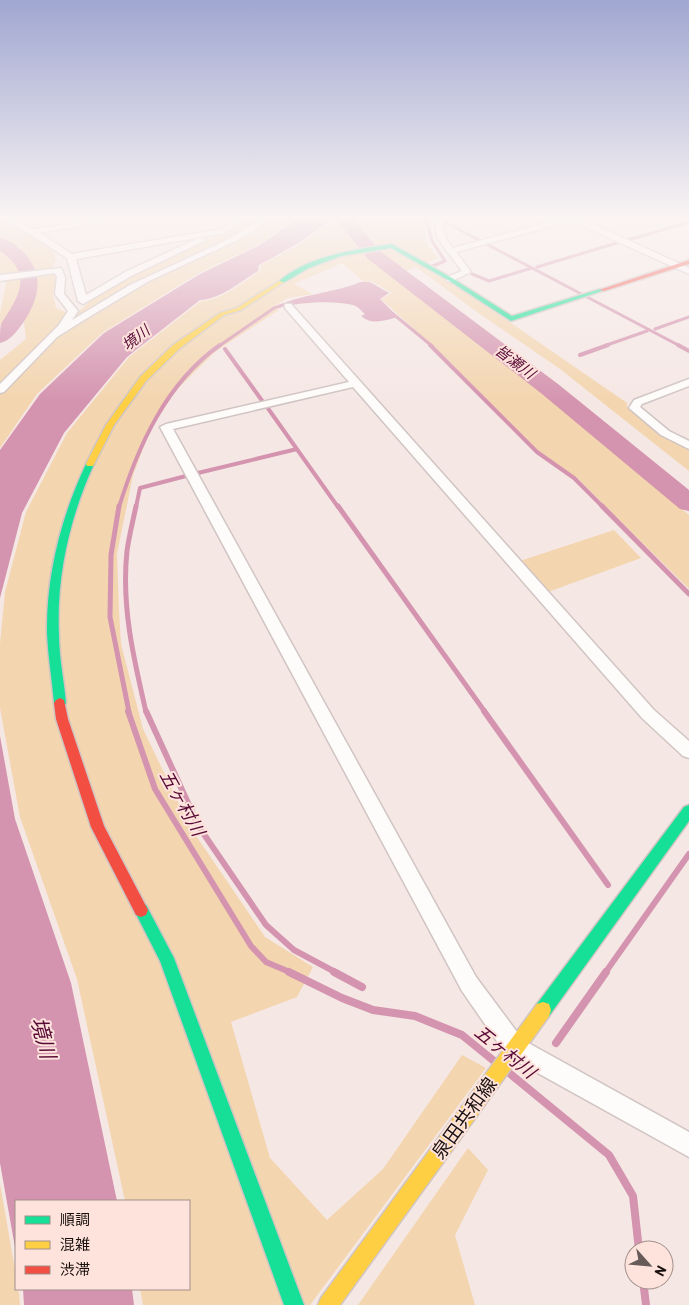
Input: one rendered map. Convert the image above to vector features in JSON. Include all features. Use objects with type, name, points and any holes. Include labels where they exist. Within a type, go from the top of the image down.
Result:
[{"type":"street","points":[[61,280],[59,294],[73,311]]},
{"type":"street","points":[[77,280],[83,301]]},
{"type":"street","points":[[0,390],[55,335],[83,301],[118,280]]},
{"type":"street","points":[[55,335],[99,306],[147,280]]},
{"type":"street","points":[[286,280],[239,309],[222,314],[176,347],[144,379],[110,425],[82,480],[60,545],[53,624],[62,719],[98,827],[166,958],[294,1305]]},
{"type":"street","points":[[451,280],[511,319],[634,280]]},
{"type":"street","points":[[288,306],[648,714],[689,751]]},
{"type":"street","points":[[689,382],[638,402],[634,408],[665,433],[689,446]]},
{"type":"street","points":[[356,383],[166,427],[469,984],[513,1051],[689,1145]]},
{"type":"street","name":"泉田共和線","points":[[328,1305],[689,811]]},
{"type":"shaded area","points":[[7,280],[23,280],[21,298],[12,320],[0,325],[0,314]]},
{"type":"shaded area","points":[[37,280],[57,280],[53,294],[56,308],[75,316],[92,300],[123,280],[188,280],[102,333],[37,394],[0,448],[0,360],[26,339],[24,322],[36,290]]},
{"type":"shaded area","points":[[247,280],[303,280],[294,284],[313,294],[288,298],[274,306],[279,310],[216,351],[173,393],[149,433],[133,475],[117,554],[119,611],[121,644],[143,729],[190,827],[265,937],[313,967],[297,997],[231,1022],[270,1158],[327,1220],[383,1169],[462,1055],[486,1068],[310,1305],[143,1305],[140,1290],[190,1290],[190,1200],[125,1200],[77,979],[20,817],[0,708],[0,644],[5,592],[26,512],[67,433],[129,357],[201,301],[209,300],[232,290]]},
{"type":"shaded area","points":[[362,280],[399,280],[518,371],[689,515],[689,589],[578,479],[532,446],[447,359],[381,299],[392,293],[371,281],[364,282]]},
{"type":"shaded area","points":[[433,280],[448,280],[627,403],[627,407],[689,449],[689,471],[560,369]]},
{"type":"shaded area","points":[[614,530],[641,558],[548,592],[520,561]]},
{"type":"shaded area","points":[[468,1148],[488,1170],[455,1235],[475,1305],[358,1305]]},
{"type":"shaded area","points":[[0,1184],[15,1269],[15,1290],[19,1292],[20,1305],[0,1305]]},
{"type":"water","name":"境川","points":[[190,280],[244,280],[215,297],[200,300],[127,357],[64,433],[22,513],[0,598],[0,450],[40,394],[104,333]]},
{"type":"water","points":[[361,282],[370,282],[389,293],[380,299],[398,317],[374,322],[370,321],[361,316],[365,314],[356,306],[345,303],[305,303],[278,308],[276,306],[286,302]]},
{"type":"water","name":"境川","points":[[0,736],[15,819],[71,983],[117,1200],[15,1200],[15,1247],[0,1163]]},
{"type":"water","points":[[23,1290],[132,1290],[134,1305],[24,1305]]},
{"type":"waterway","points":[[0,337],[20,313],[26,301],[29,288],[28,280]]},
{"type":"waterway","name":"皆瀬川","points":[[407,280],[550,389],[689,503]]},
{"type":"waterway","points":[[486,280],[493,280]]},
{"type":"waterway","points":[[555,280],[680,346]]},
{"type":"waterway","name":"五ヶ村川","points":[[219,346],[274,308],[283,305]]},
{"type":"waterway","points":[[392,313],[432,346]]},
{"type":"waterway","points":[[655,329],[689,317]]},
{"type":"waterway","points":[[604,346],[647,331]]},
{"type":"waterway","name":"五ヶ村川","points":[[119,507],[135,461],[156,417],[184,378],[201,360],[220,345]]},
{"type":"waterway","points":[[430,345],[537,452],[574,478],[602,506]]},
{"type":"waterway","points":[[580,355],[608,345]]},
{"type":"waterway","points":[[678,345],[689,351]]},
{"type":"waterway","points":[[225,349],[263,402]]},
{"type":"waterway","points":[[267,407],[297,449]]},
{"type":"waterway","points":[[198,473],[297,449]]},
{"type":"waterway","points":[[297,449],[338,507]]},
{"type":"waterway","points":[[136,507],[140,488],[186,476]]},
{"type":"waterway","name":"五ヶ村川","points":[[119,506],[111,555],[110,617],[129,712]]},
{"type":"waterway","points":[[136,506],[127,551],[126,592],[133,653],[146,712]]},
{"type":"waterway","points":[[338,506],[485,712]]},
{"type":"waterway","points":[[602,506],[689,594]]},
{"type":"waterway","name":"五ヶ村川","points":[[128,711],[155,789],[251,946],[266,962],[292,973]]},
{"type":"waterway","points":[[146,711],[199,827],[266,925],[294,950],[337,973]]},
{"type":"waterway","points":[[484,711],[608,885]]},
{"type":"waterway","points":[[605,973],[689,854]]},
{"type":"waterway","name":"五ヶ村川","points":[[289,972],[342,998],[373,1010],[415,1016],[462,1035],[494,1061]]},
{"type":"waterway","points":[[334,972],[362,987]]},
{"type":"waterway","points":[[556,1043],[606,972]]},
{"type":"waterway","name":"五ヶ村川","points":[[508,1072],[609,1155],[633,1196],[638,1240]]},
{"type":"waterway","name":"五ヶ村川","points":[[644,1290],[646,1305]]},
{"type":"traffic: fast","points":[[281,282],[285,280]]},
{"type":"traffic: fast","points":[[451,280],[511,319],[602,290]]},
{"type":"traffic: fast","points":[[60,703],[53,633],[56,582],[68,522],[81,483],[90,464]]},
{"type":"traffic: fast","points":[[543,1010],[689,811]]},
{"type":"traffic: fast","points":[[141,910],[166,958],[294,1305]]},
{"type":"traffic: slow","points":[[90,464],[110,425],[143,379],[176,347],[222,314],[239,309],[281,282]]},
{"type":"traffic: slow","points":[[328,1305],[543,1010]]},
{"type":"traffic: jam","points":[[602,290],[633,280]]},
{"type":"traffic: jam","points":[[60,703],[62,719],[98,827],[141,910]]}]
